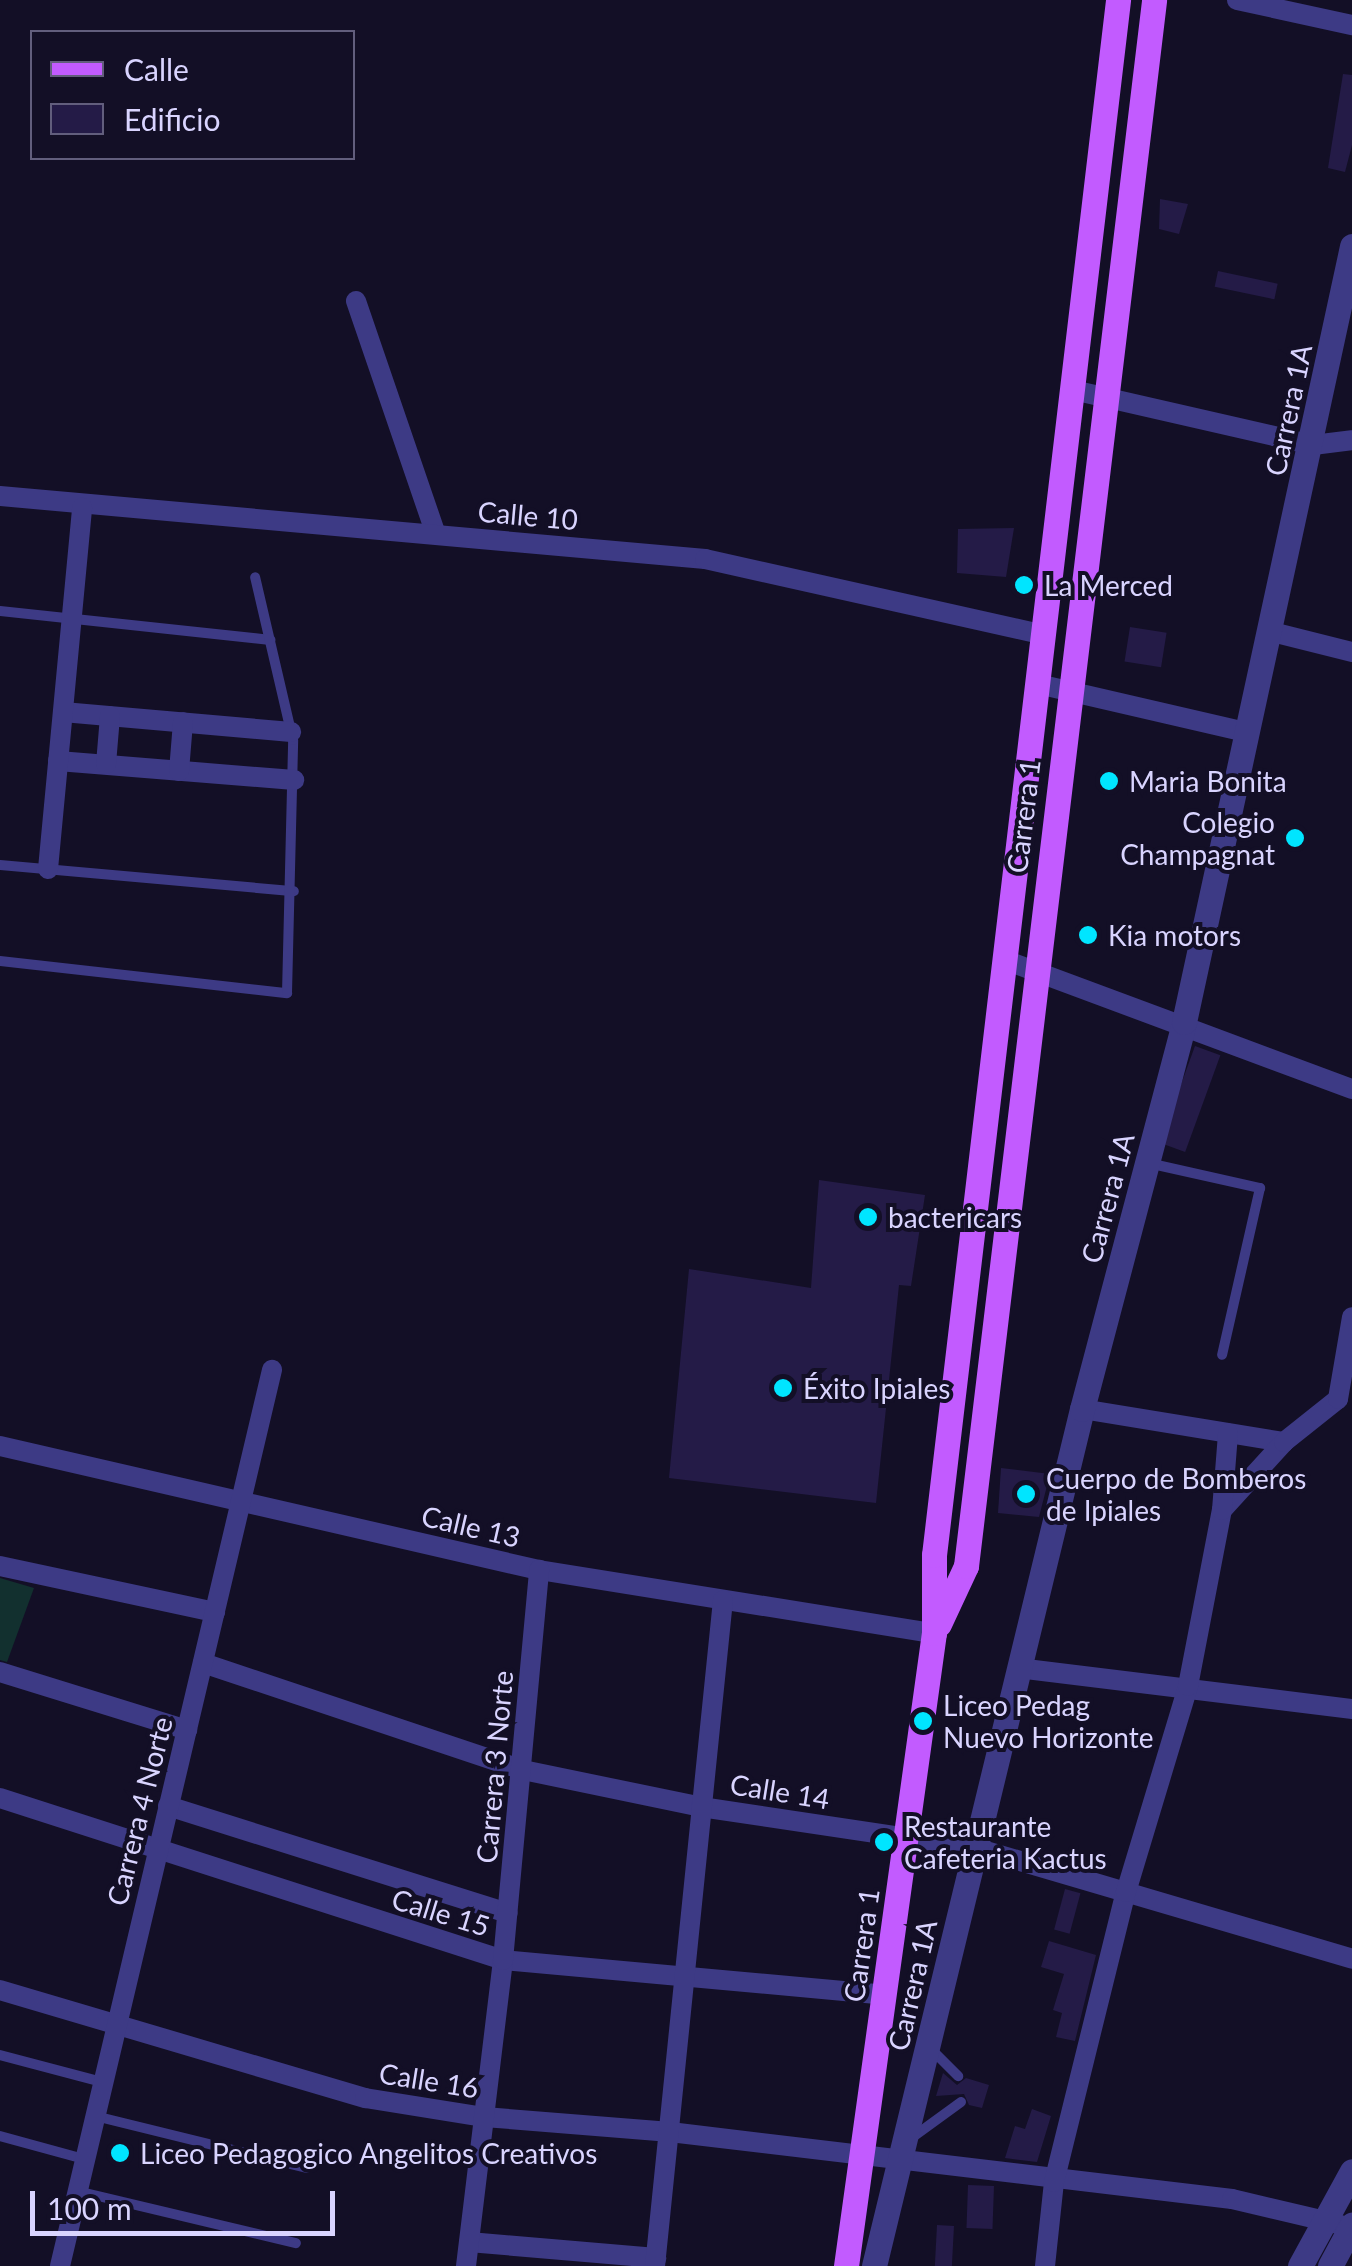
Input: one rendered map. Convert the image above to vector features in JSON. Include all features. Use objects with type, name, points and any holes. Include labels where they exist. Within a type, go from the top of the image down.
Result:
[{"type":"main road","name":"Carrera 1","points":[[846,2266],[934,1633],[934,1556],[1118,0]]},
{"type":"main road","name":"Carrera 1","points":[[934,1633],[966,1566],[1102,392],[1154,0]]},
{"type":"main road","points":[[954,1393],[986,1397]]},
{"type":"street","points":[[1237,0],[1352,25]]},
{"type":"street","name":"Carrera 1A","points":[[903,2152],[1082,1409],[1184,1022],[1268,631],[1313,445],[1352,246]]},
{"type":"street","points":[[356,301],[436,534]]},
{"type":"street","points":[[1072,390],[1102,392],[1313,445],[1352,440]]},
{"type":"street","name":"Calle 10","points":[[0,496],[82,508],[436,534],[706,560],[1044,635]]},
{"type":"street","points":[[48,869],[82,508]]},
{"type":"street","points":[[1268,631],[1352,652]]},
{"type":"street","points":[[1038,684],[1246,732]]},
{"type":"street","points":[[63,712],[292,732]]},
{"type":"street","points":[[106,764],[110,716]]},
{"type":"street","points":[[179,771],[183,722]]},
{"type":"street","points":[[58,760],[294,780]]},
{"type":"street","points":[[1005,960],[1184,1022],[1352,1089]]},
{"type":"street","points":[[1222,1510],[1284,1442],[1338,1399],[1352,1317]]},
{"type":"street","name":"Carrera 4 Norte","points":[[60,2266],[272,1370]]},
{"type":"street","points":[[1082,1409],[1284,1442]]},
{"type":"street","points":[[1045,2266],[1054,2182],[1126,1892],[1188,1686],[1222,1510],[1228,1433]]},
{"type":"street","name":"Calle 13","points":[[0,1446],[539,1570],[934,1633]]},
{"type":"street","points":[[0,1566],[216,1612]]},
{"type":"street","name":"Carrera 3 Norte","points":[[466,2266],[504,1960],[539,1570]]},
{"type":"street","points":[[469,2242],[656,2262],[723,1600]]},
{"type":"street","name":"Calle 14","points":[[203,1663],[522,1770],[701,1807],[976,1848],[1352,1959]]},
{"type":"street","points":[[1018,1668],[1352,1708]]},
{"type":"street","points":[[0,1672],[187,1730]]},
{"type":"street","name":"Calle 15","points":[[0,1798],[504,1960],[685,1980],[884,1994]]},
{"type":"street","points":[[168,1806],[508,1913]]},
{"type":"street","name":"Calle 16","points":[[0,1990],[365,2098],[484,2117],[670,2132],[862,2154],[903,2152],[1054,2182]]},
{"type":"street","points":[[874,2266],[903,2152]]},
{"type":"street","points":[[1300,2266],[1352,2172]]},
{"type":"street","points":[[1054,2182],[1232,2199],[1351,2226],[1330,2266]]},
{"type":"lane","points":[[0,961],[287,992],[294,891],[292,732],[255,578]]},
{"type":"lane","points":[[0,611],[270,640]]},
{"type":"lane","points":[[0,865],[294,891]]},
{"type":"lane","points":[[1147,1162],[1260,1188],[1222,1355]]},
{"type":"lane","points":[[928,2046],[958,2076]]},
{"type":"lane","points":[[0,2055],[102,2082]]},
{"type":"lane","points":[[903,2152],[960,2102]]},
{"type":"lane","points":[[94,2116],[307,2168]]},
{"type":"lane","points":[[0,2136],[84,2159]]},
{"type":"lane","points":[[76,2191],[296,2243]]},
{"type":"green space","points":[[0,1578],[34,1588],[7,1662],[0,1660]]},
{"type":"building","points":[[1343,74],[1352,75],[1352,145],[1345,172],[1328,168]]},
{"type":"building","points":[[1160,199],[1188,204],[1179,234],[1159,229]]},
{"type":"building","points":[[1218,271],[1278,284],[1274,299],[1215,287]]},
{"type":"building","points":[[1014,528],[1006,577],[957,573],[958,529]]},
{"type":"building","points":[[1130,627],[1167,633],[1161,667],[1125,662]]},
{"type":"building","points":[[1195,1046],[1220,1055],[1185,1152],[1160,1143]]},
{"type":"building","name":"Éxito Ipiales","points":[[819,1180],[925,1195],[911,1286],[899,1285],[876,1503],[669,1478],[689,1269],[811,1288]]},
{"type":"building","name":"Cuerpo de Bomberos de Ipiales","points":[[1001,1468],[1050,1474],[1039,1517],[998,1513]]},
{"type":"building","points":[[1065,1889],[1080,1893],[1070,1934],[1054,1930]]},
{"type":"building","points":[[1049,1941],[1096,1955],[1075,2041],[1056,2037],[1062,2013],[1053,2010],[1064,1974],[1041,1967]]},
{"type":"building","points":[[943,2073],[957,2085],[966,2078],[989,2085],[982,2108],[969,2105],[964,2094],[936,2096]]},
{"type":"building","points":[[1032,2109],[1051,2116],[1037,2162],[1005,2158],[1015,2126],[1025,2129]]},
{"type":"building","points":[[968,2185],[994,2186],[992,2229],[966,2228]]},
{"type":"building","points":[[937,2225],[954,2226],[952,2266],[935,2266]]},
{"type":"place","name":"La Merced","points":[[1024,585]]},
{"type":"place","name":"Maria Bonita","points":[[1109,781]]},
{"type":"place","name":"Colegio Champagnat","points":[[1295,838]]},
{"type":"place","name":"Kia motors","points":[[1088,935]]},
{"type":"place","name":"bactericars","points":[[868,1217]]},
{"type":"place","name":"Éxito Ipiales","points":[[783,1388]]},
{"type":"place","name":"Cuerpo de Bomberos de Ipiales","points":[[1026,1494]]},
{"type":"place","name":"Liceo Pedag Nuevo Horizonte","points":[[923,1721]]},
{"type":"place","name":"Restaurante Cafeteria Kactus","points":[[884,1842]]},
{"type":"place","name":"Liceo Pedagogico Angelitos Creativos","points":[[120,2153]]}]
